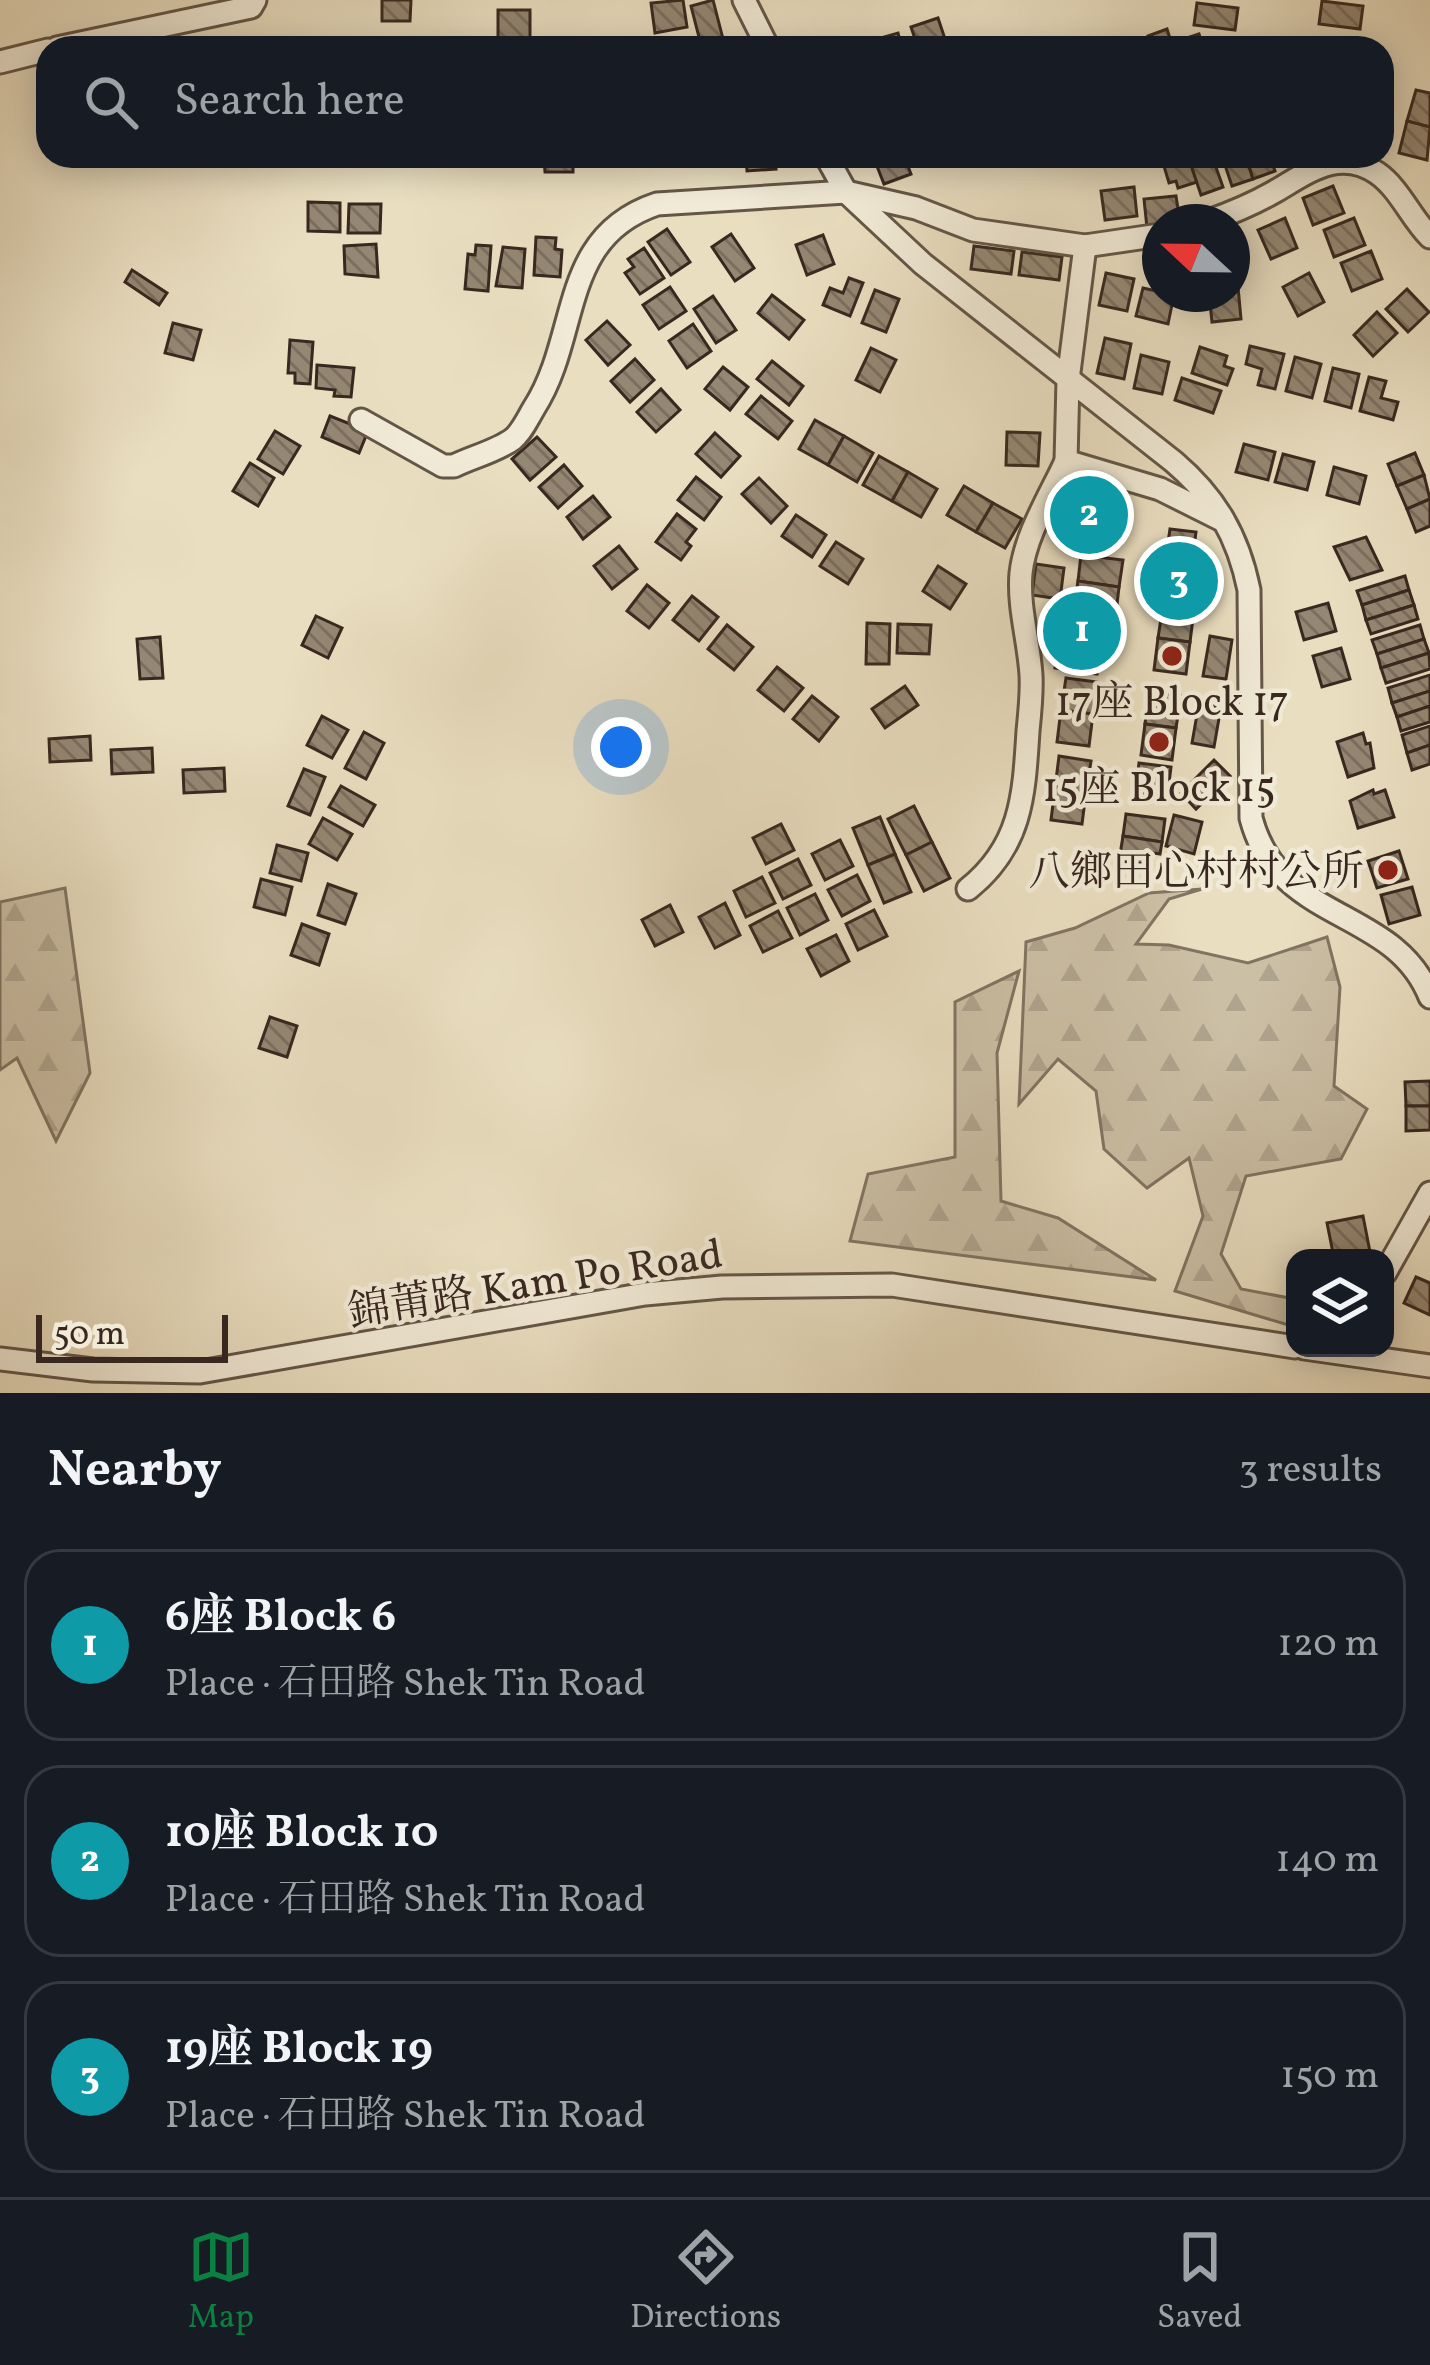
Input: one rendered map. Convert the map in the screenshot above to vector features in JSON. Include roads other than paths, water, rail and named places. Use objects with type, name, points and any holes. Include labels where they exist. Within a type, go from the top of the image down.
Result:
[{"type":"street","points":[[114,36],[251,7],[255,0]]},
{"type":"street","points":[[745,0],[762,36]]},
{"type":"street","points":[[0,62],[36,53]]},
{"type":"street","points":[[833,168],[846,192],[923,264],[1193,478],[1227,523],[1242,555],[1249,590],[1251,818],[1258,844],[1288,884],[1390,945],[1409,962],[1430,997]]},
{"type":"street","points":[[1248,204],[1313,168]]},
{"type":"street","points":[[1368,168],[1379,174],[1430,237]]},
{"type":"street","points":[[361,420],[443,466],[454,466],[516,438],[553,371],[572,297],[598,243],[628,214],[657,204],[846,192],[916,208],[973,230],[1085,246],[1142,238]]},
{"type":"street","points":[[968,889],[1003,854],[1018,817],[1026,777],[1032,678],[1021,574],[1032,536],[1066,461],[1068,380],[1085,246]]},
{"type":"street","points":[[1066,461],[1160,490],[1227,523]]},
{"type":"street","points":[[1394,1257],[1430,1193]]},
{"type":"street","name":"錦莆路 Kam Po Road","points":[[0,1359],[93,1370],[200,1372],[645,1294],[722,1287],[892,1285],[1286,1345]]},
{"type":"street","name":"錦莆路 Kam Po Road","points":[[1385,1357],[1430,1366]]},
{"type":"place","name":"10座 Block 10","points":[[1089,515]]},
{"type":"place","name":"19座 Block 19","points":[[1179,581]]},
{"type":"place","name":"6座 Block 6","points":[[1082,631]]},
{"type":"place","name":"17座 Block 17","points":[[1172,656]]},
{"type":"place","name":"15座 Block 15","points":[[1159,742]]},
{"type":"place","name":"八鄉田心村村公所","points":[[1388,870]]}]
